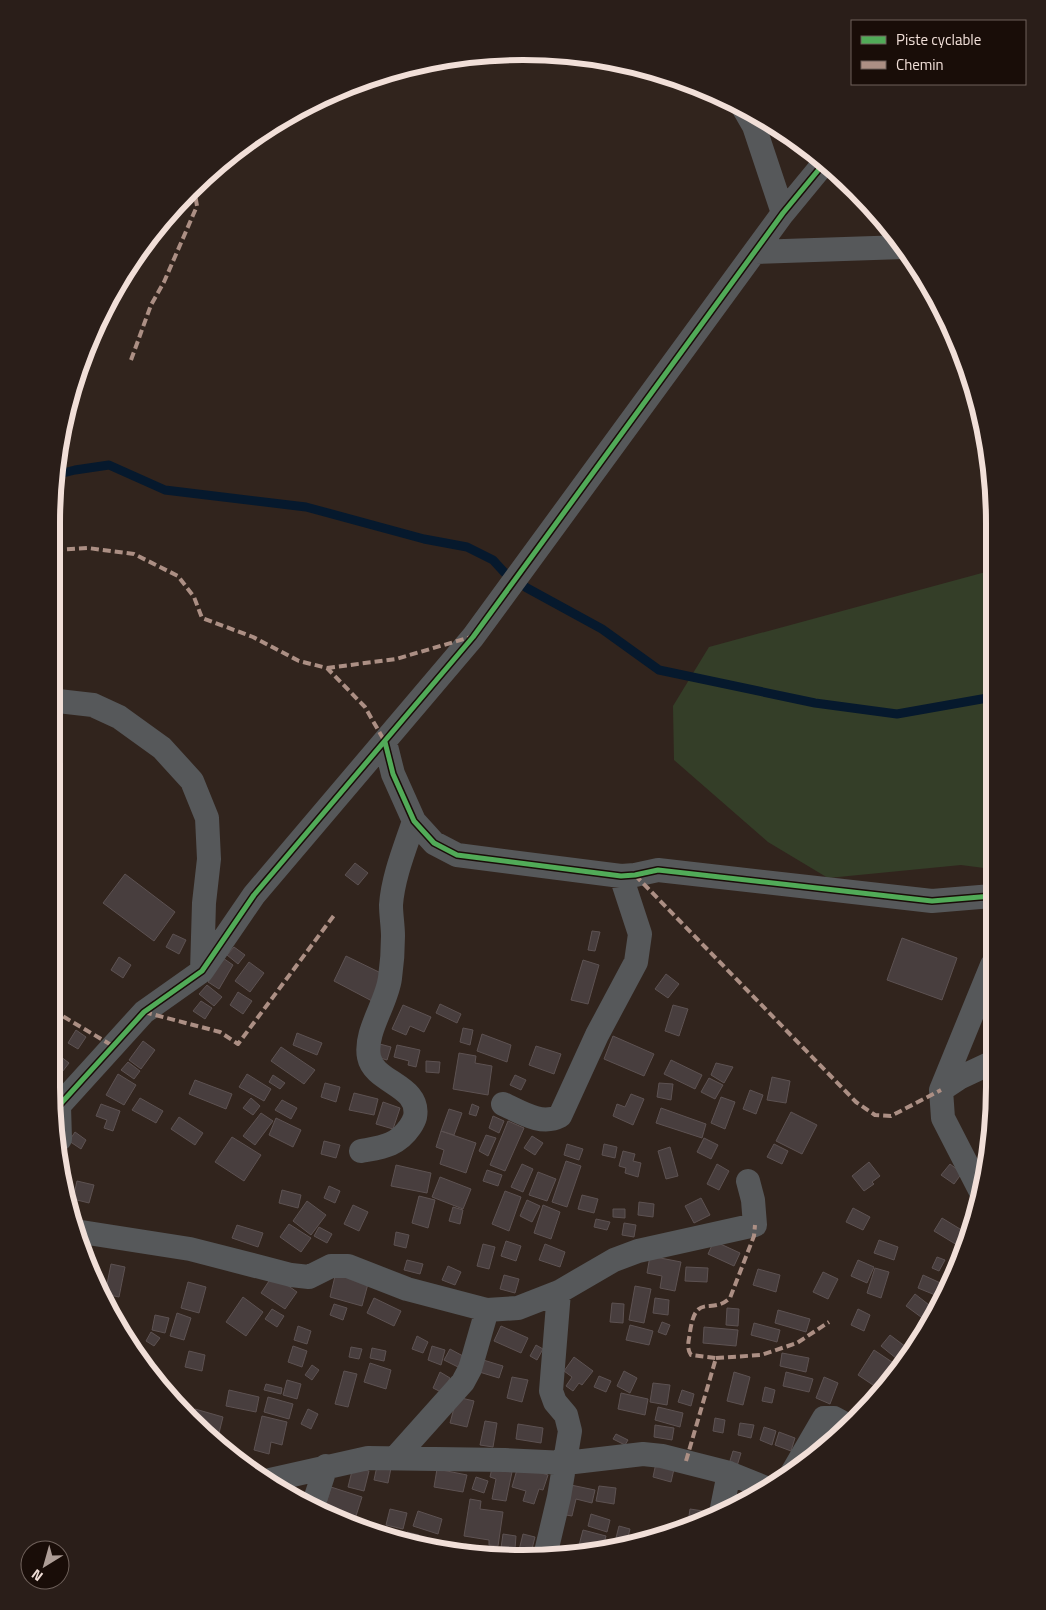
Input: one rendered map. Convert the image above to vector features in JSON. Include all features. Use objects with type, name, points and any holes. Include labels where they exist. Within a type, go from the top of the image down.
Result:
[{"type":"street","points":[[751,120],[783,213]]},
{"type":"street","points":[[61,1104],[144,1012],[202,971],[254,895],[473,637],[783,213],[820,168]]},
{"type":"street","points":[[755,252],[895,247]]},
{"type":"street","points":[[60,701],[93,705],[119,717],[162,748],[192,781],[207,818],[209,859],[204,903],[202,971]]},
{"type":"street","points":[[385,742],[393,774],[414,821],[434,843],[457,854],[621,876],[635,876],[658,870],[932,900],[986,896]]},
{"type":"street","points":[[361,1151],[383,1147],[397,1141],[415,1119],[416,1107],[407,1092],[379,1074],[369,1060],[368,1043],[390,978],[393,936],[391,906],[396,879],[414,821]]},
{"type":"street","points":[[503,1104],[541,1120],[552,1120],[560,1116],[597,1035],[636,962],[640,934],[621,876]]},
{"type":"street","points":[[976,1182],[943,1118],[941,1090],[986,980]]},
{"type":"street","points":[[941,1090],[959,1078],[986,1065]]},
{"type":"street","points":[[84,1232],[190,1249],[291,1275],[309,1277],[331,1266],[348,1266],[408,1289],[487,1310],[518,1308],[559,1292],[614,1260],[638,1251],[755,1225],[753,1200],[748,1181]]},
{"type":"street","points":[[547,1549],[566,1463],[570,1431],[566,1415],[555,1402],[551,1391],[559,1292]]},
{"type":"street","points":[[395,1458],[463,1382],[470,1368],[487,1310]]},
{"type":"street","points":[[802,1456],[824,1418],[834,1418],[842,1422]]},
{"type":"street","points":[[276,1478],[368,1458],[566,1463],[643,1454],[662,1456],[729,1473],[759,1485]]},
{"type":"street","points":[[315,1500],[326,1466]]},
{"type":"street","points":[[723,1504],[729,1473]]},
{"type":"green space","points":[[986,572],[986,868],[961,865],[828,878],[768,842],[674,760],[673,706],[709,647]]},
{"type":"building","points":[[355,863],[368,873],[358,885],[345,875]]},
{"type":"building","points":[[125,874],[175,912],[154,941],[103,903]]},
{"type":"building","points":[[592,931],[600,932],[595,951],[588,950]]},
{"type":"building","points":[[173,934],[186,940],[179,954],[166,947]]},
{"type":"building","points":[[902,938],[957,958],[942,1000],[887,980]]},
{"type":"building","points":[[234,947],[245,955],[238,964],[227,955]]},
{"type":"building","points":[[346,956],[385,975],[372,1001],[334,981]]},
{"type":"building","points":[[119,957],[131,965],[123,978],[111,970]]},
{"type":"building","points":[[223,958],[233,965],[219,989],[208,982]]},
{"type":"building","points":[[583,960],[599,965],[588,1004],[571,1000]]},
{"type":"building","points":[[249,962],[264,973],[250,992],[235,981]]},
{"type":"building","points":[[666,974],[679,984],[668,998],[655,989]]},
{"type":"building","points":[[207,985],[222,997],[214,1006],[199,994]]},
{"type":"building","points":[[238,992],[252,1001],[243,1014],[230,1005]]},
{"type":"building","points":[[201,1001],[212,1008],[205,1019],[193,1011]]},
{"type":"building","points":[[440,1004],[461,1014],[457,1023],[436,1013]]},
{"type":"building","points":[[403,1005],[431,1017],[424,1032],[410,1026],[406,1035],[392,1029]]},
{"type":"building","points":[[673,1005],[688,1009],[679,1036],[665,1031]]},
{"type":"building","points":[[463,1028],[473,1030],[470,1045],[460,1042]]},
{"type":"building","points":[[76,1030],[86,1037],[78,1049],[68,1043]]},
{"type":"building","points":[[297,1033],[322,1043],[317,1055],[293,1045]]},
{"type":"building","points":[[482,1034],[511,1045],[507,1062],[477,1051]]},
{"type":"building","points":[[613,1036],[654,1054],[644,1076],[604,1059]]},
{"type":"building","points":[[143,1041],[155,1050],[141,1069],[129,1060]]},
{"type":"building","points":[[376,1043],[391,1047],[387,1060],[373,1056]]},
{"type":"building","points":[[397,1045],[420,1050],[416,1067],[408,1065],[409,1061],[394,1057]]},
{"type":"building","points":[[536,1046],[561,1054],[554,1074],[529,1065]]},
{"type":"building","points":[[281,1047],[315,1070],[304,1084],[271,1061]]},
{"type":"building","points":[[459,1053],[476,1056],[475,1063],[492,1066],[488,1095],[453,1089]]},
{"type":"building","points":[[60,1056],[69,1063],[60,1075]]},
{"type":"building","points":[[671,1060],[702,1075],[695,1089],[664,1074]]},
{"type":"building","points":[[426,1061],[440,1062],[439,1073],[426,1072]]},
{"type":"building","points":[[128,1062],[140,1071],[134,1079],[121,1070]]},
{"type":"building","points":[[716,1063],[733,1067],[724,1083],[711,1075]]},
{"type":"building","points":[[118,1074],[136,1085],[124,1105],[106,1095]]},
{"type":"building","points":[[247,1074],[271,1089],[264,1101],[239,1087]]},
{"type":"building","points":[[273,1075],[285,1083],[280,1089],[269,1082]]},
{"type":"building","points":[[515,1075],[526,1080],[521,1090],[510,1085]]},
{"type":"building","points":[[772,1077],[790,1081],[786,1103],[767,1100]]},
{"type":"building","points":[[709,1078],[723,1085],[715,1099],[701,1092]]},
{"type":"building","points":[[195,1080],[232,1094],[226,1109],[189,1094]]},
{"type":"building","points":[[325,1083],[340,1087],[336,1102],[321,1097]]},
{"type":"building","points":[[659,1083],[673,1084],[671,1100],[657,1097]]},
{"type":"building","points":[[750,1090],[763,1095],[756,1114],[743,1109]]},
{"type":"building","points":[[354,1093],[378,1099],[374,1115],[349,1110]]},
{"type":"building","points":[[631,1094],[644,1099],[633,1125],[613,1116],[617,1104],[625,1107]]},
{"type":"building","points":[[721,1097],[735,1102],[725,1129],[711,1123]]},
{"type":"building","points":[[140,1098],[163,1111],[156,1123],[132,1110]]},
{"type":"building","points":[[251,1098],[260,1106],[253,1115],[243,1108]]},
{"type":"building","points":[[282,1100],[297,1108],[291,1119],[275,1110]]},
{"type":"building","points":[[383,1102],[400,1108],[393,1129],[376,1124]]},
{"type":"building","points":[[101,1104],[120,1111],[113,1131],[104,1128],[107,1120],[96,1116]]},
{"type":"building","points":[[472,1104],[479,1107],[476,1116],[469,1114]]},
{"type":"building","points":[[661,1108],[706,1124],[702,1138],[656,1123]]},
{"type":"building","points":[[449,1109],[462,1113],[454,1135],[441,1131]]},
{"type":"building","points":[[791,1112],[817,1125],[802,1154],[776,1141]]},
{"type":"building","points":[[261,1113],[273,1121],[255,1145],[243,1136]]},
{"type":"building","points":[[493,1116],[504,1121],[499,1133],[489,1128]]},
{"type":"building","points":[[179,1117],[203,1133],[195,1145],[171,1129]]},
{"type":"building","points":[[276,1118],[301,1130],[293,1147],[269,1135]]},
{"type":"building","points":[[508,1121],[524,1128],[505,1171],[490,1165]]},
{"type":"building","points":[[441,1131],[476,1143],[466,1173],[440,1164],[444,1150],[436,1147]]},
{"type":"building","points":[[75,1132],[86,1140],[81,1149],[69,1141]]},
{"type":"building","points":[[486,1135],[496,1138],[488,1156],[479,1151]]},
{"type":"building","points":[[532,1136],[543,1143],[535,1155],[524,1148]]},
{"type":"building","points":[[232,1137],[261,1155],[244,1181],[215,1162]]},
{"type":"building","points":[[704,1138],[718,1145],[711,1159],[697,1152]]},
{"type":"building","points":[[324,1141],[340,1145],[336,1158],[321,1154]]},
{"type":"building","points":[[567,1144],[583,1149],[579,1160],[564,1155]]},
{"type":"building","points":[[604,1144],[617,1147],[615,1158],[602,1155]]},
{"type":"building","points":[[774,1144],[788,1151],[782,1164],[767,1157]]},
{"type":"building","points":[[670,1147],[678,1176],[666,1179],[658,1151]]},
{"type":"building","points":[[623,1151],[635,1154],[633,1161],[641,1163],[638,1177],[625,1173],[626,1168],[619,1166]]},
{"type":"building","points":[[566,1161],[581,1166],[567,1207],[552,1202]]},
{"type":"building","points":[[869,1162],[880,1176],[872,1182],[874,1184],[864,1191],[852,1176]]},
{"type":"building","points":[[522,1164],[533,1169],[523,1192],[511,1187]]},
{"type":"building","points":[[717,1164],[729,1171],[719,1190],[707,1184]]},
{"type":"building","points":[[950,1164],[962,1173],[954,1184],[941,1175]]},
{"type":"building","points":[[396,1165],[431,1173],[427,1193],[391,1186]]},
{"type":"building","points":[[487,1170],[502,1175],[498,1186],[483,1181]]},
{"type":"building","points":[[538,1172],[556,1179],[547,1201],[529,1195]]},
{"type":"building","points":[[440,1177],[471,1189],[463,1209],[432,1197]]},
{"type":"building","points":[[77,1181],[94,1185],[89,1203],[74,1199]]},
{"type":"building","points":[[329,1186],[340,1191],[335,1203],[324,1198]]},
{"type":"building","points":[[282,1190],[301,1195],[298,1208],[279,1203]]},
{"type":"building","points":[[505,1191],[521,1197],[509,1231],[492,1224]]},
{"type":"building","points":[[582,1195],[598,1199],[594,1213],[578,1209]]},
{"type":"building","points":[[419,1196],[435,1200],[428,1228],[412,1223]]},
{"type":"building","points":[[701,1198],[710,1215],[694,1223],[685,1206]]},
{"type":"building","points":[[527,1200],[540,1206],[532,1222],[520,1216]]},
{"type":"building","points":[[307,1201],[326,1215],[311,1235],[293,1221]]},
{"type":"building","points":[[639,1202],[654,1204],[653,1217],[638,1215]]},
{"type":"building","points":[[353,1205],[368,1212],[359,1231],[344,1224]]},
{"type":"building","points":[[543,1205],[560,1212],[551,1239],[534,1233]]},
{"type":"building","points":[[453,1207],[463,1210],[460,1224],[449,1221]]},
{"type":"building","points":[[853,1208],[870,1217],[863,1230],[846,1222]]},
{"type":"building","points":[[613,1209],[625,1209],[625,1218],[613,1217]]},
{"type":"building","points":[[942,1218],[963,1231],[957,1245],[934,1231]]},
{"type":"building","points":[[596,1219],[610,1222],[607,1230],[594,1227]]},
{"type":"building","points":[[624,1223],[636,1225],[634,1237],[622,1235]]},
{"type":"building","points":[[289,1224],[311,1238],[301,1252],[280,1237]]},
{"type":"building","points":[[237,1225],[263,1233],[258,1247],[232,1238]]},
{"type":"building","points":[[319,1227],[332,1234],[327,1243],[314,1236]]},
{"type":"building","points":[[396,1232],[409,1235],[406,1248],[394,1245]]},
{"type":"building","points":[[879,1240],[898,1247],[894,1260],[874,1253]]},
{"type":"building","points":[[506,1241],[521,1246],[516,1261],[501,1256]]},
{"type":"building","points":[[714,1241],[740,1253],[734,1266],[708,1254]]},
{"type":"building","points":[[483,1244],[495,1247],[489,1269],[477,1266]]},
{"type":"building","points":[[545,1244],[565,1252],[560,1267],[539,1260]]},
{"type":"building","points":[[650,1256],[681,1262],[675,1291],[660,1288],[662,1276],[647,1273]]},
{"type":"building","points":[[937,1257],[945,1260],[939,1271],[932,1268]]},
{"type":"building","points":[[407,1260],[423,1264],[420,1274],[404,1270]]},
{"type":"building","points":[[858,1260],[874,1267],[867,1283],[851,1276]]},
{"type":"building","points":[[111,1264],[125,1267],[119,1297],[110,1295],[106,1288]]},
{"type":"building","points":[[448,1266],[461,1272],[455,1285],[442,1280]]},
{"type":"building","points":[[686,1267],[708,1268],[707,1282],[685,1281]]},
{"type":"building","points":[[875,1268],[889,1272],[881,1298],[867,1293]]},
{"type":"building","points":[[758,1269],[780,1275],[776,1292],[753,1285]]},
{"type":"building","points":[[336,1272],[369,1280],[362,1306],[330,1297]]},
{"type":"building","points":[[823,1272],[838,1279],[828,1299],[813,1292]]},
{"type":"building","points":[[273,1275],[297,1292],[285,1309],[261,1293]]},
{"type":"building","points":[[504,1275],[519,1279],[515,1293],[500,1289]]},
{"type":"building","points":[[923,1275],[942,1284],[936,1295],[918,1288]]},
{"type":"building","points":[[188,1282],[206,1287],[199,1313],[181,1308]]},
{"type":"building","points":[[635,1286],[651,1289],[644,1323],[629,1320]]},
{"type":"building","points":[[915,1294],[931,1306],[924,1319],[906,1306]]},
{"type":"building","points":[[243,1297],[263,1312],[246,1336],[226,1322]]},
{"type":"building","points":[[374,1298],[401,1311],[394,1326],[367,1313]]},
{"type":"building","points":[[655,1298],[669,1300],[668,1315],[653,1313]]},
{"type":"building","points":[[612,1303],[624,1304],[623,1323],[610,1322]]},
{"type":"building","points":[[334,1304],[347,1308],[343,1320],[330,1315]]},
{"type":"building","points":[[727,1308],[739,1309],[738,1326],[726,1325]]},
{"type":"building","points":[[272,1309],[284,1316],[277,1327],[265,1319]]},
{"type":"building","points":[[858,1309],[870,1315],[864,1331],[851,1325]]},
{"type":"building","points":[[778,1310],[810,1319],[806,1332],[775,1323]]},
{"type":"building","points":[[177,1313],[191,1318],[184,1340],[170,1336]]},
{"type":"building","points":[[155,1315],[169,1318],[165,1333],[152,1330]]},
{"type":"building","points":[[662,1322],[670,1325],[666,1335],[658,1332]]},
{"type":"building","points":[[754,1323],[780,1330],[777,1342],[751,1335]]},
{"type":"building","points":[[630,1325],[653,1331],[649,1345],[626,1340]]},
{"type":"building","points":[[298,1326],[311,1331],[307,1344],[294,1340]]},
{"type":"building","points":[[501,1326],[528,1338],[521,1353],[494,1341]]},
{"type":"building","points":[[704,1327],[738,1330],[736,1346],[703,1343]]},
{"type":"building","points":[[151,1332],[160,1338],[154,1346],[146,1341]]},
{"type":"building","points":[[890,1335],[906,1347],[897,1359],[881,1346]]},
{"type":"building","points":[[417,1336],[428,1342],[423,1353],[412,1349]]},
{"type":"building","points":[[536,1345],[543,1349],[537,1360],[530,1356]]},
{"type":"building","points":[[293,1346],[307,1351],[302,1367],[288,1362]]},
{"type":"building","points":[[432,1346],[445,1350],[441,1365],[428,1360]]},
{"type":"building","points":[[351,1347],[362,1349],[359,1359],[349,1357]]},
{"type":"building","points":[[372,1348],[386,1351],[384,1361],[370,1358]]},
{"type":"building","points":[[450,1349],[463,1356],[458,1367],[444,1360]]},
{"type":"building","points":[[874,1350],[894,1363],[875,1387],[858,1375]]},
{"type":"building","points":[[189,1351],[205,1355],[202,1371],[185,1367]]},
{"type":"building","points":[[782,1353],[809,1358],[806,1372],[780,1366]]},
{"type":"building","points":[[574,1357],[593,1371],[582,1385],[579,1383],[573,1391],[566,1386],[572,1377],[564,1371]]},
{"type":"building","points":[[480,1359],[503,1366],[499,1378],[476,1371]]},
{"type":"building","points":[[370,1363],[391,1370],[386,1389],[364,1382]]},
{"type":"building","points":[[312,1365],[319,1370],[312,1380],[305,1375]]},
{"type":"building","points":[[344,1371],[357,1374],[348,1407],[335,1404]]},
{"type":"building","points":[[624,1371],[637,1378],[630,1393],[617,1386]]},
{"type":"building","points":[[440,1372],[450,1378],[443,1393],[433,1388]]},
{"type":"building","points":[[734,1372],[750,1377],[743,1405],[727,1401]]},
{"type":"building","points":[[786,1372],[813,1379],[809,1392],[783,1386]]},
{"type":"building","points":[[599,1376],[611,1381],[606,1392],[594,1387]]},
{"type":"building","points":[[512,1377],[528,1380],[522,1402],[507,1398]]},
{"type":"building","points":[[824,1377],[838,1383],[830,1404],[816,1398]]},
{"type":"building","points":[[287,1380],[301,1384],[297,1399],[283,1395]]},
{"type":"building","points":[[653,1383],[670,1385],[667,1405],[650,1402]]},
{"type":"building","points":[[266,1384],[282,1388],[281,1394],[264,1390]]},
{"type":"building","points":[[765,1387],[775,1390],[772,1403],[762,1401]]},
{"type":"building","points":[[229,1390],[259,1397],[256,1412],[226,1406]]},
{"type":"building","points":[[682,1390],[694,1394],[691,1406],[678,1402]]},
{"type":"building","points":[[621,1393],[648,1399],[645,1415],[618,1409]]},
{"type":"building","points":[[268,1397],[293,1404],[289,1419],[264,1412]]},
{"type":"building","points":[[457,1397],[474,1401],[467,1427],[450,1423]]},
{"type":"building","points":[[658,1407],[683,1413],[680,1427],[655,1420]]},
{"type":"building","points":[[195,1409],[223,1417],[218,1435],[196,1414]]},
{"type":"building","points":[[308,1409],[318,1414],[311,1429],[301,1424]]},
{"type":"building","points":[[262,1416],[287,1422],[282,1445],[271,1442],[269,1454],[254,1450]]},
{"type":"building","points":[[715,1418],[725,1420],[723,1433],[713,1431]]},
{"type":"building","points":[[485,1421],[497,1423],[493,1447],[480,1445]]},
{"type":"building","points":[[740,1423],[754,1425],[751,1438],[738,1435]]},
{"type":"building","points":[[518,1424],[543,1428],[541,1443],[516,1439]]},
{"type":"building","points":[[655,1425],[674,1428],[672,1440],[654,1437]]},
{"type":"building","points":[[764,1427],[776,1431],[772,1445],[760,1440]]},
{"type":"building","points":[[779,1432],[795,1438],[791,1451],[775,1445]]},
{"type":"building","points":[[616,1434],[628,1440],[625,1445],[613,1439]]},
{"type":"building","points":[[733,1451],[741,1453],[737,1466],[729,1464]]},
{"type":"building","points":[[493,1463],[513,1467],[506,1501],[492,1499],[496,1479],[490,1477]]},
{"type":"building","points":[[656,1463],[674,1469],[671,1482],[653,1477]]},
{"type":"building","points":[[377,1466],[391,1468],[388,1483],[374,1480]]},
{"type":"building","points":[[518,1466],[548,1475],[543,1490],[539,1489],[534,1504],[523,1501],[526,1491],[512,1487]]},
{"type":"building","points":[[353,1467],[369,1471],[364,1491],[348,1487]]},
{"type":"building","points":[[437,1469],[467,1475],[463,1492],[434,1487]]},
{"type":"building","points":[[476,1477],[488,1481],[484,1493],[472,1489]]},
{"type":"building","points":[[566,1484],[595,1490],[592,1503],[576,1499],[572,1516],[560,1514]]},
{"type":"building","points":[[599,1486],[616,1488],[614,1504],[596,1501]]},
{"type":"building","points":[[331,1487],[362,1497],[356,1516],[325,1505]]},
{"type":"building","points":[[470,1499],[481,1501],[480,1509],[503,1512],[498,1546],[489,1545],[489,1540],[464,1536]]},
{"type":"building","points":[[390,1509],[407,1513],[403,1529],[386,1525]]},
{"type":"building","points":[[690,1509],[707,1512],[700,1515],[689,1519]]},
{"type":"building","points":[[418,1511],[442,1519],[438,1534],[413,1526]]},
{"type":"building","points":[[591,1514],[610,1520],[607,1532],[588,1526]]},
{"type":"building","points":[[619,1526],[630,1529],[628,1538],[616,1538]]},
{"type":"building","points":[[583,1530],[606,1536],[604,1542],[579,1546]]},
{"type":"building","points":[[407,1532],[419,1535],[418,1538],[406,1535]]},
{"type":"building","points":[[503,1534],[516,1536],[515,1549],[501,1548]]},
{"type":"building","points":[[523,1534],[535,1537],[532,1550],[519,1550]]},
{"type":"building","points":[[465,1544],[485,1548],[465,1546]]},
{"type":"waterway","points":[[63,473],[109,465],[165,490],[306,507],[424,539],[467,547],[493,560],[504,572],[527,588],[602,629],[659,670],[815,703],[897,714],[986,698]]},
{"type":"marked path","points":[[131,360],[151,305],[164,282],[197,206],[195,197]]},
{"type":"marked path","points":[[60,550],[88,548],[134,554],[178,576],[194,597],[202,618],[253,637],[299,661],[327,668],[365,707],[385,742]]},
{"type":"marked path","points":[[327,668],[396,659],[471,637]]},
{"type":"marked path","points":[[635,875],[856,1102],[875,1115],[891,1116],[941,1090]]},
{"type":"marked path","points":[[144,1012],[220,1032],[238,1044],[335,914]]},
{"type":"marked path","points":[[60,1015],[113,1046]]},
{"type":"marked path","points":[[686,1461],[716,1358],[691,1355],[688,1344],[693,1320],[700,1308],[717,1305],[730,1298],[754,1236],[755,1225]]},
{"type":"marked path","points":[[716,1358],[761,1355],[797,1343],[829,1322]]},
{"type":"cycle path","points":[[61,1104],[144,1012],[202,971],[254,895],[473,637],[783,213],[820,168]]},
{"type":"cycle path","points":[[385,742],[393,774],[414,821],[434,843],[457,855],[621,876],[658,870],[932,901],[986,896]]}]
